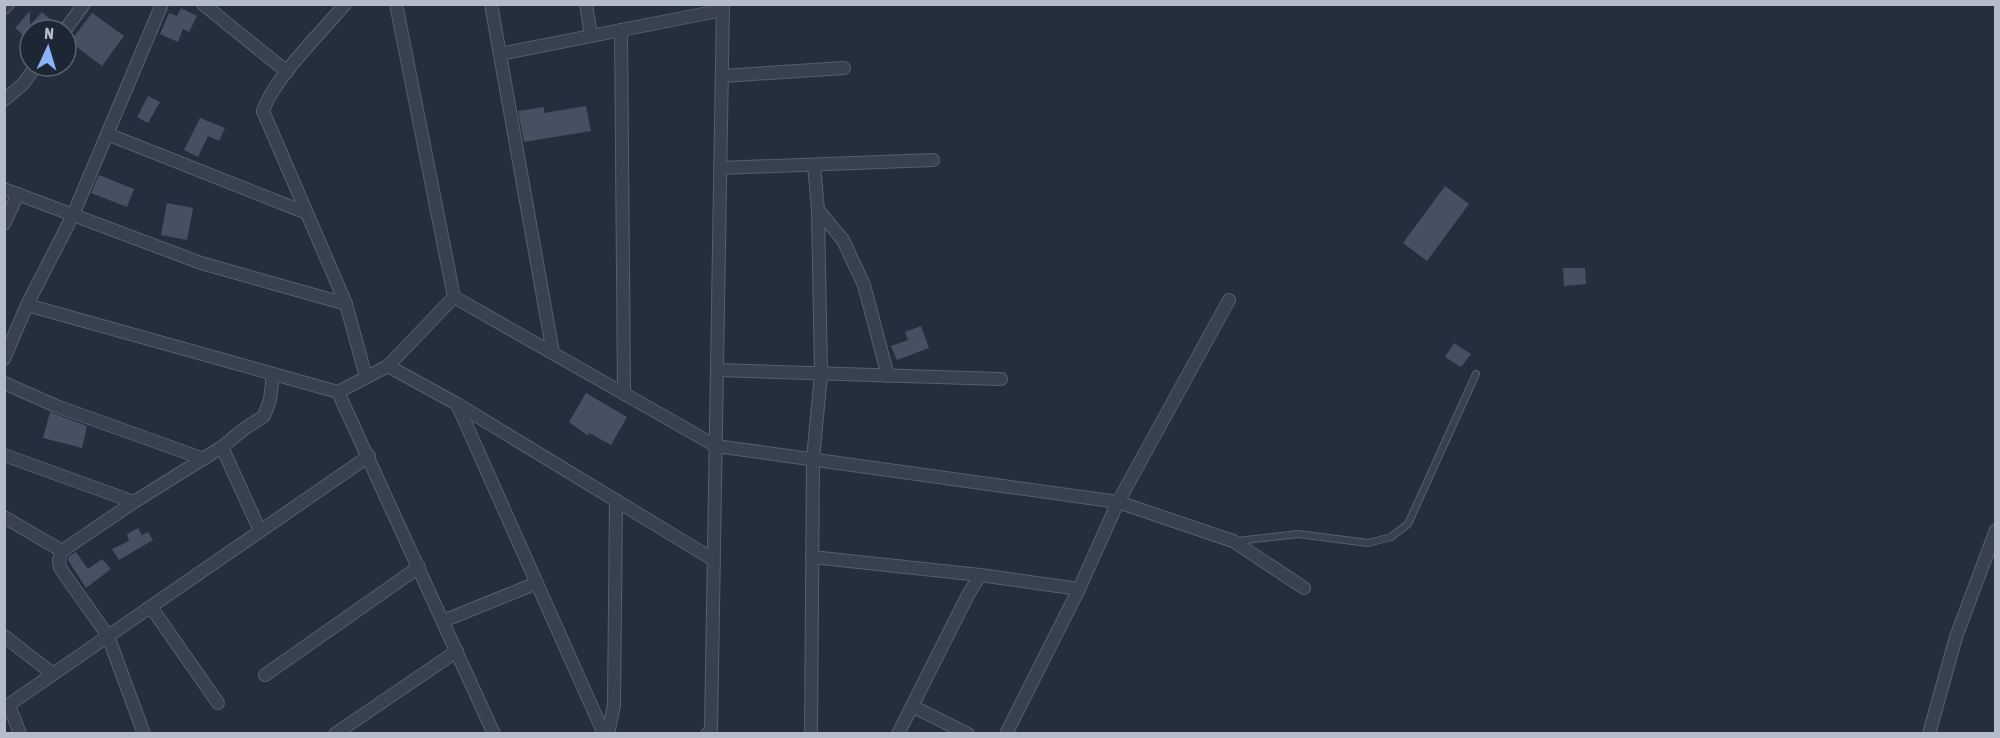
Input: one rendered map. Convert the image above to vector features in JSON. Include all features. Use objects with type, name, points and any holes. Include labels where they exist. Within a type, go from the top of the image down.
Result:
[{"type":"street","points":[[73,18],[84,4]]},
{"type":"street","points":[[4,359],[27,304],[73,215],[162,4]]},
{"type":"street","points":[[203,4],[286,72]]},
{"type":"street","points":[[345,4],[286,72],[267,98],[263,111],[304,212],[346,304],[366,377]]},
{"type":"street","points":[[396,4],[454,297],[716,446],[1118,502],[1233,541],[1304,588]]},
{"type":"street","points":[[491,4],[554,353]]},
{"type":"street","points":[[586,4],[591,36]]},
{"type":"street","points":[[500,54],[723,7],[712,732]]},
{"type":"street","points":[[621,30],[624,394]]},
{"type":"street","points":[[722,76],[844,68]]},
{"type":"street","points":[[4,100],[27,78]]},
{"type":"street","points":[[107,134],[304,212]]},
{"type":"street","points":[[720,168],[933,160]]},
{"type":"street","points":[[811,734],[813,459],[821,374],[818,210],[814,165]]},
{"type":"street","points":[[4,189],[201,263],[346,304]]},
{"type":"street","points":[[4,224],[18,194]]},
{"type":"street","points":[[818,210],[843,240],[864,285],[888,376]]},
{"type":"street","points":[[27,304],[338,392],[388,366],[454,297]]},
{"type":"street","points":[[1006,734],[1079,589],[1118,502],[1229,300]]},
{"type":"street","points":[[388,366],[457,404],[714,560]]},
{"type":"street","points":[[717,370],[1001,379]]},
{"type":"street","points":[[144,734],[108,636],[60,568],[58,560],[62,551],[134,502],[222,447],[264,416],[270,400],[273,374]]},
{"type":"street","points":[[4,383],[56,406],[204,459]]},
{"type":"street","points":[[338,392],[494,734]]},
{"type":"street","points":[[457,404],[606,734]]},
{"type":"street","points":[[222,447],[260,531]]},
{"type":"street","points":[[4,455],[134,502]]},
{"type":"street","points":[[20,734],[7,706],[369,456]]},
{"type":"street","points":[[606,734],[614,705],[616,500]]},
{"type":"street","points":[[4,516],[62,551]]},
{"type":"street","points":[[1929,734],[1956,637],[1995,530]]},
{"type":"street","points":[[812,557],[980,575],[1079,589]]},
{"type":"street","points":[[265,675],[419,567]]},
{"type":"street","points":[[898,734],[980,575]]},
{"type":"street","points":[[443,621],[537,583]]},
{"type":"street","points":[[151,607],[218,703]]},
{"type":"street","points":[[4,636],[53,674]]},
{"type":"street","points":[[335,734],[457,651]]},
{"type":"street","points":[[912,706],[968,734]]},
{"type":"lane","points":[[1233,541],[1298,534],[1368,543],[1392,537],[1408,524],[1476,374]]},
{"type":"building","points":[[181,8],[197,16],[189,32],[183,29],[178,42],[160,34],[169,13],[177,16]]},
{"type":"building","points":[[42,12],[49,18],[36,18]]},
{"type":"building","points":[[92,13],[124,36],[102,66],[78,48],[78,31]]},
{"type":"building","points":[[148,96],[160,102],[148,123],[137,117]]},
{"type":"building","points":[[586,106],[591,131],[524,142],[518,111],[544,107],[544,113]]},
{"type":"building","points":[[200,118],[225,128],[219,141],[208,136],[198,157],[184,150]]},
{"type":"building","points":[[99,175],[134,189],[127,207],[91,193]]},
{"type":"building","points":[[1445,186],[1469,204],[1427,261],[1403,243]]},
{"type":"building","points":[[167,203],[193,208],[187,240],[161,235]]},
{"type":"building","points":[[1563,268],[1585,268],[1586,284],[1564,286]]},
{"type":"building","points":[[921,326],[929,348],[897,360],[891,346],[908,340],[905,332]]},
{"type":"building","points":[[1454,343],[1471,354],[1461,367],[1445,357]]},
{"type":"building","points":[[586,393],[627,417],[611,445],[589,433],[588,436],[569,422]]},
{"type":"building","points":[[50,412],[87,426],[82,448],[43,438]]},
{"type":"building","points":[[138,528],[142,535],[148,532],[153,540],[119,560],[112,549],[129,541],[127,534]]},
{"type":"building","points":[[76,552],[88,569],[102,559],[111,569],[86,588],[68,560],[69,556]]}]
